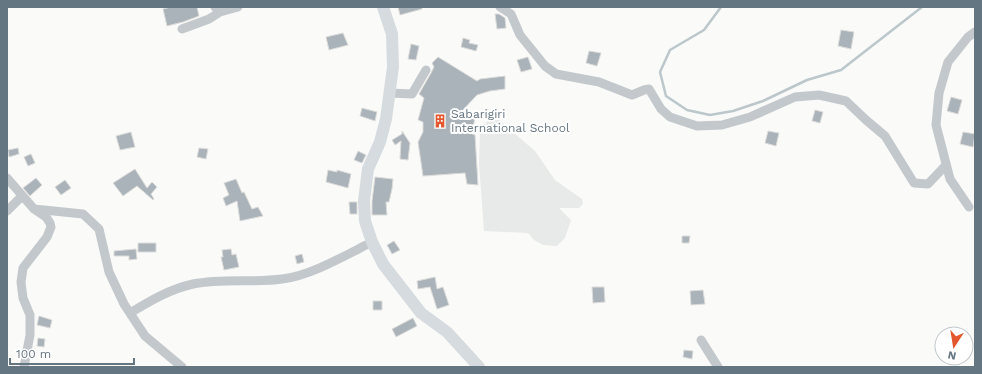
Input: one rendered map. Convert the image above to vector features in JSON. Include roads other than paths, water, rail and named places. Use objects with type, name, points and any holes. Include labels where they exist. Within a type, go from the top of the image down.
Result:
[{"type":"main road","points":[[384,7],[392,34],[393,67],[386,119],[380,142],[368,169],[364,201],[365,222],[372,242],[383,264],[421,313],[447,332],[479,367]]},
{"type":"street","points":[[182,29],[209,18],[217,10],[238,7]]},
{"type":"street","points":[[500,7],[511,14],[520,35],[545,66],[556,74],[599,82],[632,95],[650,89],[661,109],[670,117],[697,126],[722,125],[750,117],[795,96],[819,95],[846,101],[885,136],[914,183],[928,184],[946,165]]},
{"type":"street","points":[[969,207],[950,179],[936,125],[939,93],[948,62],[968,37],[975,32]]},
{"type":"street","points":[[390,93],[412,94],[426,70]]},
{"type":"street","points":[[7,178],[34,209],[46,217],[51,227],[47,237],[23,268],[21,282],[23,298],[30,315],[30,335],[24,367]]},
{"type":"street","points":[[7,211],[22,196]]},
{"type":"street","points":[[34,209],[83,214],[99,229],[109,272],[124,304],[145,336],[182,367]]},
{"type":"street","points":[[130,313],[163,294],[193,284],[232,280],[282,279],[309,272],[372,242]]},
{"type":"street","points":[[702,340],[718,367]]},
{"type":"waterway","points":[[721,7],[704,30],[670,50],[660,72],[666,96],[687,110],[710,115],[733,111],[763,101],[807,80],[841,70],[922,7]]},
{"type":"place","name":"Sabarigiri International School","points":[[440,121]]}]
